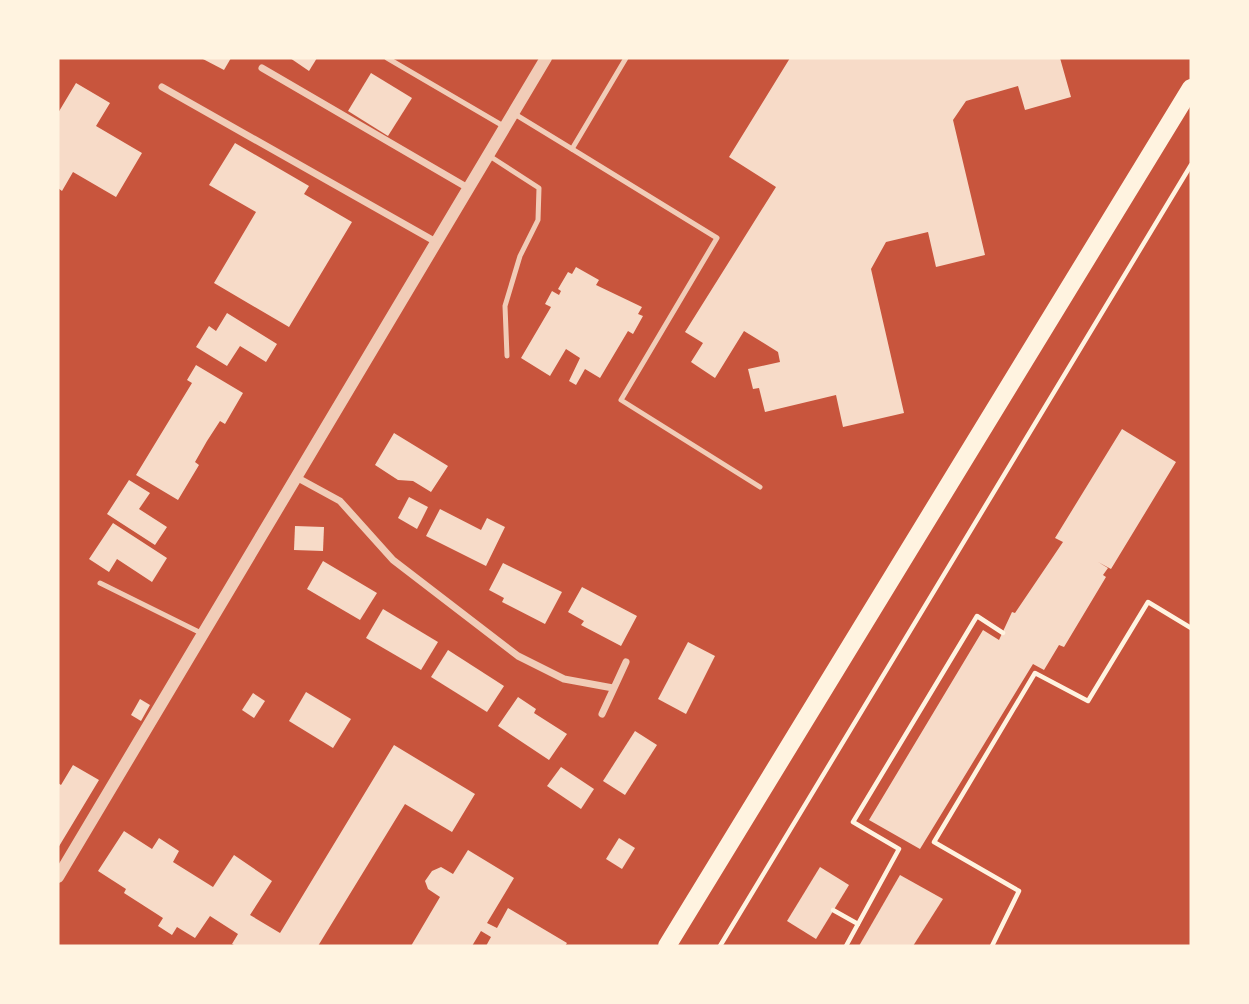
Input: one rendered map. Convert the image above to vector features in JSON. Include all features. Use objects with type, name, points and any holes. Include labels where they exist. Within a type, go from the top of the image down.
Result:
[{"type":"main road","points":[[667,946],[1191,88]]},
{"type":"street","points":[[58,877],[546,58]]},
{"type":"street","points":[[262,68],[468,188]]},
{"type":"street","points":[[162,87],[436,242]]},
{"type":"street","points":[[296,477],[340,501],[393,560],[518,656],[564,679],[613,688]]},
{"type":"street","points":[[602,714],[626,662]]},
{"type":"lane","points":[[387,58],[505,127]]},
{"type":"lane","points":[[572,149],[626,58]]},
{"type":"lane","points":[[513,113],[717,238],[621,400],[760,487]]},
{"type":"lane","points":[[488,155],[539,188],[538,220],[520,256],[505,306],[507,356]]},
{"type":"lane","points":[[100,583],[203,634]]},
{"type":"path","points":[[720,946],[1191,165]]},
{"type":"path","points":[[992,946],[1019,891],[934,842],[1035,673],[1088,701],[1148,602],[1191,628]]},
{"type":"path","points":[[846,946],[899,849],[853,822],[977,616],[1003,633]]},
{"type":"path","points":[[833,910],[858,924]]},
{"type":"building","points":[[201,58],[231,58],[224,70]]},
{"type":"building","points":[[290,58],[317,58],[309,71]]},
{"type":"building","points":[[790,58],[1060,58],[1071,97],[1025,110],[1018,86],[966,101],[953,120],[985,255],[936,267],[928,232],[886,242],[871,269],[904,413],[843,427],[836,395],[765,412],[759,388],[753,389],[748,369],[780,362],[778,352],[744,331],[715,378],[691,362],[703,343],[685,332],[776,187],[729,157]]},
{"type":"building","points":[[371,73],[412,98],[388,136],[348,111]]},
{"type":"building","points":[[76,83],[110,103],[96,126],[142,153],[116,197],[73,172],[62,191],[58,188],[58,113]]},
{"type":"building","points":[[235,143],[309,186],[304,194],[352,222],[289,327],[214,283],[256,212],[209,185]]},
{"type":"building","points":[[576,267],[599,280],[596,285],[642,307],[638,314],[643,316],[633,334],[628,331],[600,378],[585,369],[576,385],[569,381],[580,358],[566,349],[550,376],[521,358],[551,307],[545,304],[552,291],[559,295],[561,291],[558,289],[568,272],[572,274]]},
{"type":"building","points":[[227,313],[277,344],[266,362],[240,346],[227,366],[196,347],[209,326],[216,331]]},
{"type":"building","points":[[196,365],[243,393],[225,424],[220,421],[207,441],[195,462],[199,465],[178,500],[136,475],[192,383],[187,380]]},
{"type":"building","points":[[1122,429],[1176,462],[1111,569],[1098,562],[1108,568],[1103,575],[1106,577],[1064,647],[1059,645],[1044,670],[1033,664],[920,849],[869,820],[983,630],[999,640],[1012,612],[1015,613],[1063,542],[1055,538]]},
{"type":"building","points":[[394,433],[448,466],[431,492],[413,481],[398,480],[375,465]]},
{"type":"building","points":[[129,480],[150,493],[139,509],[167,527],[155,545],[107,514]]},
{"type":"building","points":[[409,497],[428,507],[417,529],[398,518]]},
{"type":"building","points":[[440,509],[481,530],[487,518],[505,527],[486,566],[426,536]]},
{"type":"building","points":[[113,523],[167,558],[152,582],[117,559],[109,572],[89,559]]},
{"type":"building","points":[[295,526],[324,527],[323,551],[294,550]]},
{"type":"building","points":[[323,561],[377,593],[360,620],[307,589]]},
{"type":"building","points":[[503,563],[562,592],[545,624],[502,602],[504,598],[489,590]]},
{"type":"building","points":[[582,587],[637,616],[621,646],[581,625],[584,621],[568,612]]},
{"type":"building","points":[[383,609],[438,642],[421,670],[366,638]]},
{"type":"building","points":[[688,642],[715,656],[686,714],[658,699]]},
{"type":"building","points":[[448,650],[504,686],[487,712],[431,677]]},
{"type":"building","points":[[306,692],[351,719],[333,748],[289,721]]},
{"type":"building","points":[[253,693],[265,701],[254,718],[242,710]]},
{"type":"building","points":[[518,697],[536,709],[534,713],[567,734],[549,760],[498,726]]},
{"type":"building","points":[[140,699],[150,705],[141,721],[131,715]]},
{"type":"building","points":[[635,731],[657,745],[625,795],[603,781]]},
{"type":"building","points":[[394,745],[475,794],[452,832],[405,804],[318,946],[236,946],[232,944],[238,934],[210,916],[195,938],[177,927],[172,935],[158,926],[163,918],[124,893],[126,889],[98,871],[124,831],[152,849],[159,838],[179,851],[173,862],[213,887],[234,855],[272,881],[250,915],[280,933]]},
{"type":"building","points":[[73,765],[99,780],[58,848],[58,783],[61,785]]},
{"type":"building","points":[[561,767],[594,789],[581,809],[547,786]]},
{"type":"building","points":[[619,838],[635,848],[622,869],[606,859]]},
{"type":"building","points":[[468,850],[514,878],[487,923],[497,928],[508,908],[567,943],[565,946],[486,946],[491,937],[481,931],[472,946],[411,946],[440,897],[428,889],[425,881],[432,871],[441,867],[453,874]]},
{"type":"building","points":[[820,867],[849,885],[816,939],[787,921]]},
{"type":"building","points":[[900,875],[943,899],[913,946],[859,946]]}]
